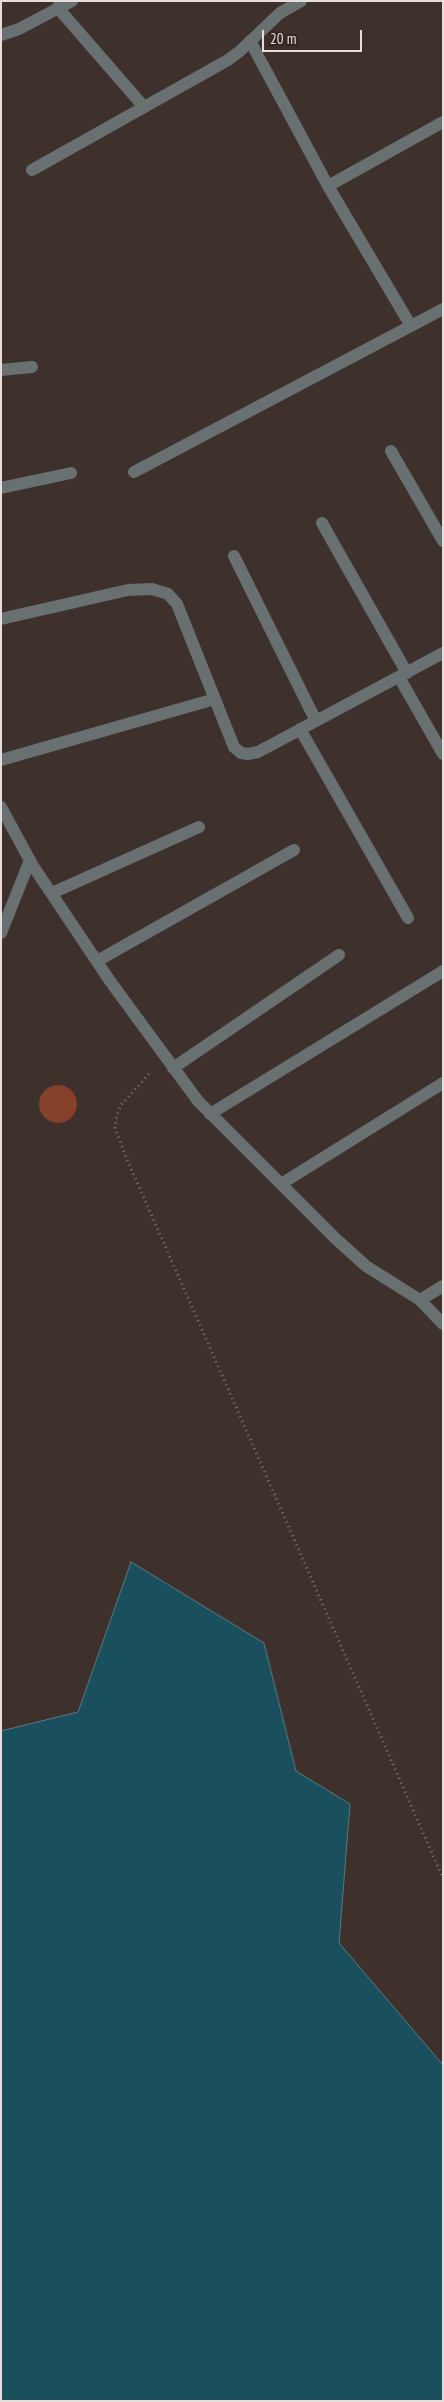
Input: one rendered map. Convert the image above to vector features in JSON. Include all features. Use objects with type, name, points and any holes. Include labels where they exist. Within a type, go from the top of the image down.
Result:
[{"type":"street","points":[[1,35],[19,29],[59,5],[72,1]]},
{"type":"street","points":[[32,170],[228,60],[280,13],[301,1]]},
{"type":"street","points":[[59,5],[144,107]]},
{"type":"street","points":[[250,41],[328,186],[411,326]]},
{"type":"street","points":[[328,186],[443,122]]},
{"type":"street","points":[[134,472],[443,309]]},
{"type":"street","points":[[1,370],[32,367]]},
{"type":"street","points":[[391,451],[443,541]]},
{"type":"street","points":[[1,488],[71,473]]},
{"type":"street","points":[[322,523],[443,754]]},
{"type":"street","points":[[234,556],[316,721]]},
{"type":"street","points":[[1,618],[128,590],[152,589],[168,594],[177,604],[234,747],[241,753],[248,754],[258,752],[443,653]]},
{"type":"street","points":[[1,760],[215,699]]},
{"type":"street","points":[[300,730],[408,918]]},
{"type":"street","points":[[1,807],[30,860],[97,961],[198,1101],[366,1266],[420,1300],[443,1324]]},
{"type":"street","points":[[52,893],[199,827]]},
{"type":"street","points":[[97,961],[294,850]]},
{"type":"street","points":[[1,933],[30,860]]},
{"type":"street","points":[[173,1068],[339,955]]},
{"type":"street","points":[[210,1114],[443,971]]},
{"type":"street","points":[[281,1184],[443,1083]]},
{"type":"street","points":[[420,1300],[443,1286]]},
{"type":"path","points":[[164,1056],[121,1104],[115,1128],[126,1157],[443,1878]]},
{"type":"water","points":[[131,1562],[264,1643],[296,1771],[350,1804],[339,1943],[443,2065],[443,2401],[1,2401],[1,1731],[78,1712]]},
{"type":"building","points":[[58,1085],[72,1090],[77,1104],[72,1118],[58,1123],[44,1118],[39,1104],[44,1090]]}]
